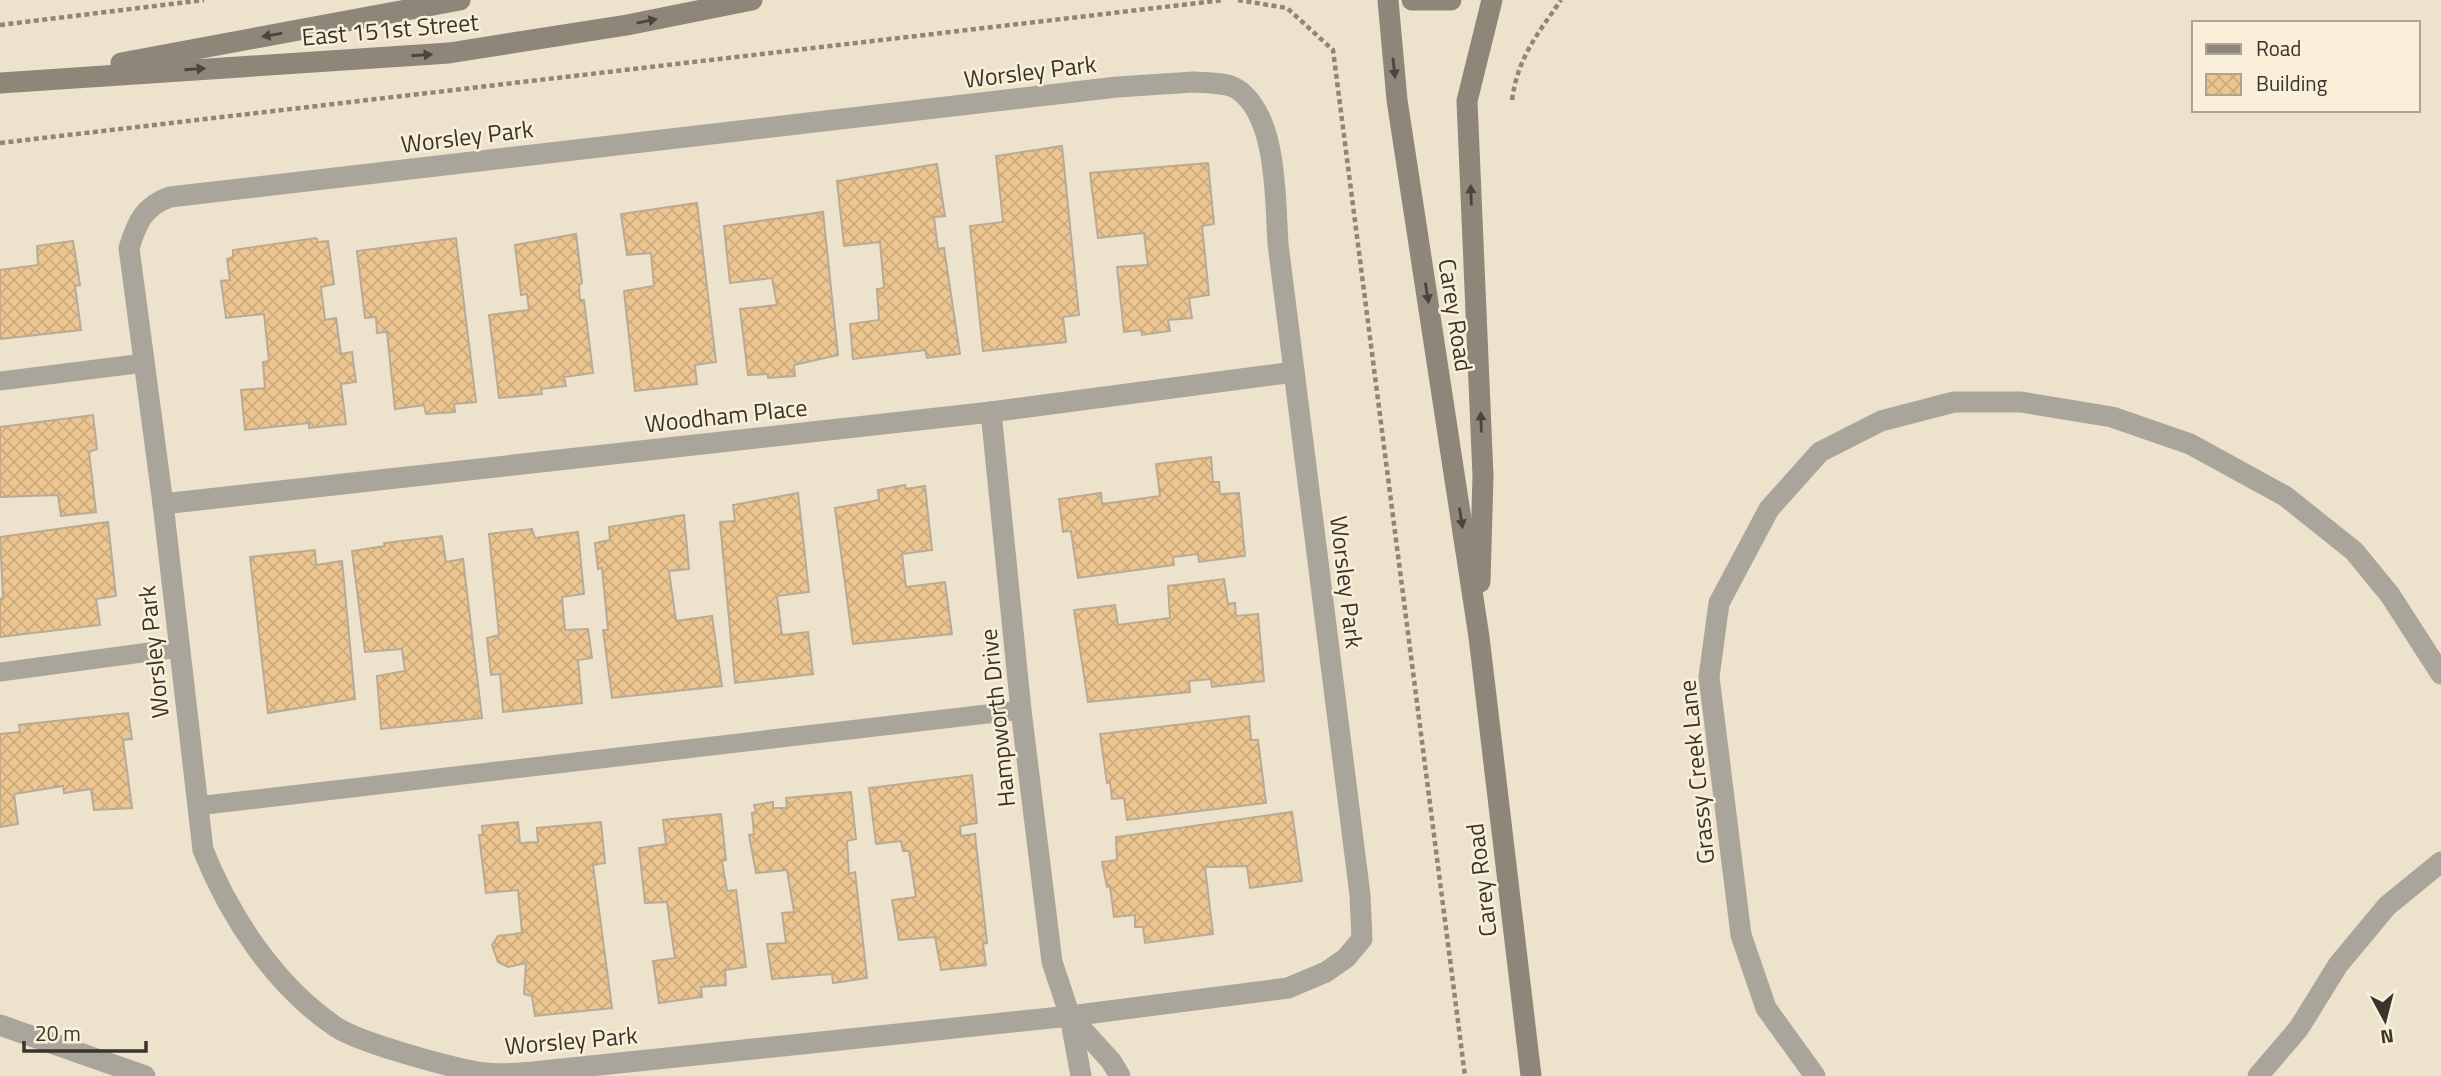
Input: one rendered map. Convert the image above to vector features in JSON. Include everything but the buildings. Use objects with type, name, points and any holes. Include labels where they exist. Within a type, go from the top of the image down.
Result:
[{"type":"street","name":"East 151st Street","points":[[29,80],[460,0]]},
{"type":"street","name":"East 151st Street","points":[[0,83],[449,53],[627,25],[752,0]]},
{"type":"street","name":"Carey Road","points":[[1388,0],[1399,114],[1479,637],[1531,1076]]},
{"type":"street","points":[[1412,0],[1451,0]]},
{"type":"street","name":"Carey Road","points":[[1479,637],[1483,476],[1467,101],[1492,0]]},
{"type":"street","name":"Worsley Park","points":[[1194,82],[1235,88],[1258,113],[1269,148],[1294,372],[1360,895],[1362,939],[1346,958],[1325,972],[1288,988],[1070,1016],[533,1072],[485,1073],[338,1029],[293,993],[220,894],[203,850],[163,504],[129,248],[137,222],[153,203],[170,197],[1117,87],[1194,82]]},
{"type":"street","name":"Woodham Place","points":[[163,504],[991,412],[1294,372]]},
{"type":"street","name":"Grassy Creek Lane","points":[[1815,1076],[1766,1007],[1741,935],[1709,677],[1719,603],[1769,509],[1820,452],[1881,422],[1954,402],[2021,402],[2112,417],[2190,444],[2285,496],[2354,551],[2390,594],[2441,674]]},
{"type":"street","name":"Hampworth Drive","points":[[991,412],[1021,710],[1052,962],[1070,1016],[1081,1076]]},
{"type":"street","points":[[2258,1076],[2299,1028],[2338,965],[2362,935],[2388,906],[2441,862]]},
{"type":"street","name":"Hampworth Drive","points":[[1070,1016],[1111,1061],[1120,1076]]},
{"type":"street","points":[[0,1025],[145,1076]]},
{"type":"lane","points":[[0,381],[144,363]]},
{"type":"lane","points":[[0,672],[179,648]]},
{"type":"lane","points":[[197,806],[1021,710]]},
{"type":"path","points":[[0,25],[204,0]]},
{"type":"path","points":[[0,143],[1188,1],[1224,0]]},
{"type":"path","points":[[1238,0],[1287,8],[1333,50],[1465,1076]]},
{"type":"path","points":[[1512,100],[1516,73],[1526,50],[1562,0]]}]
